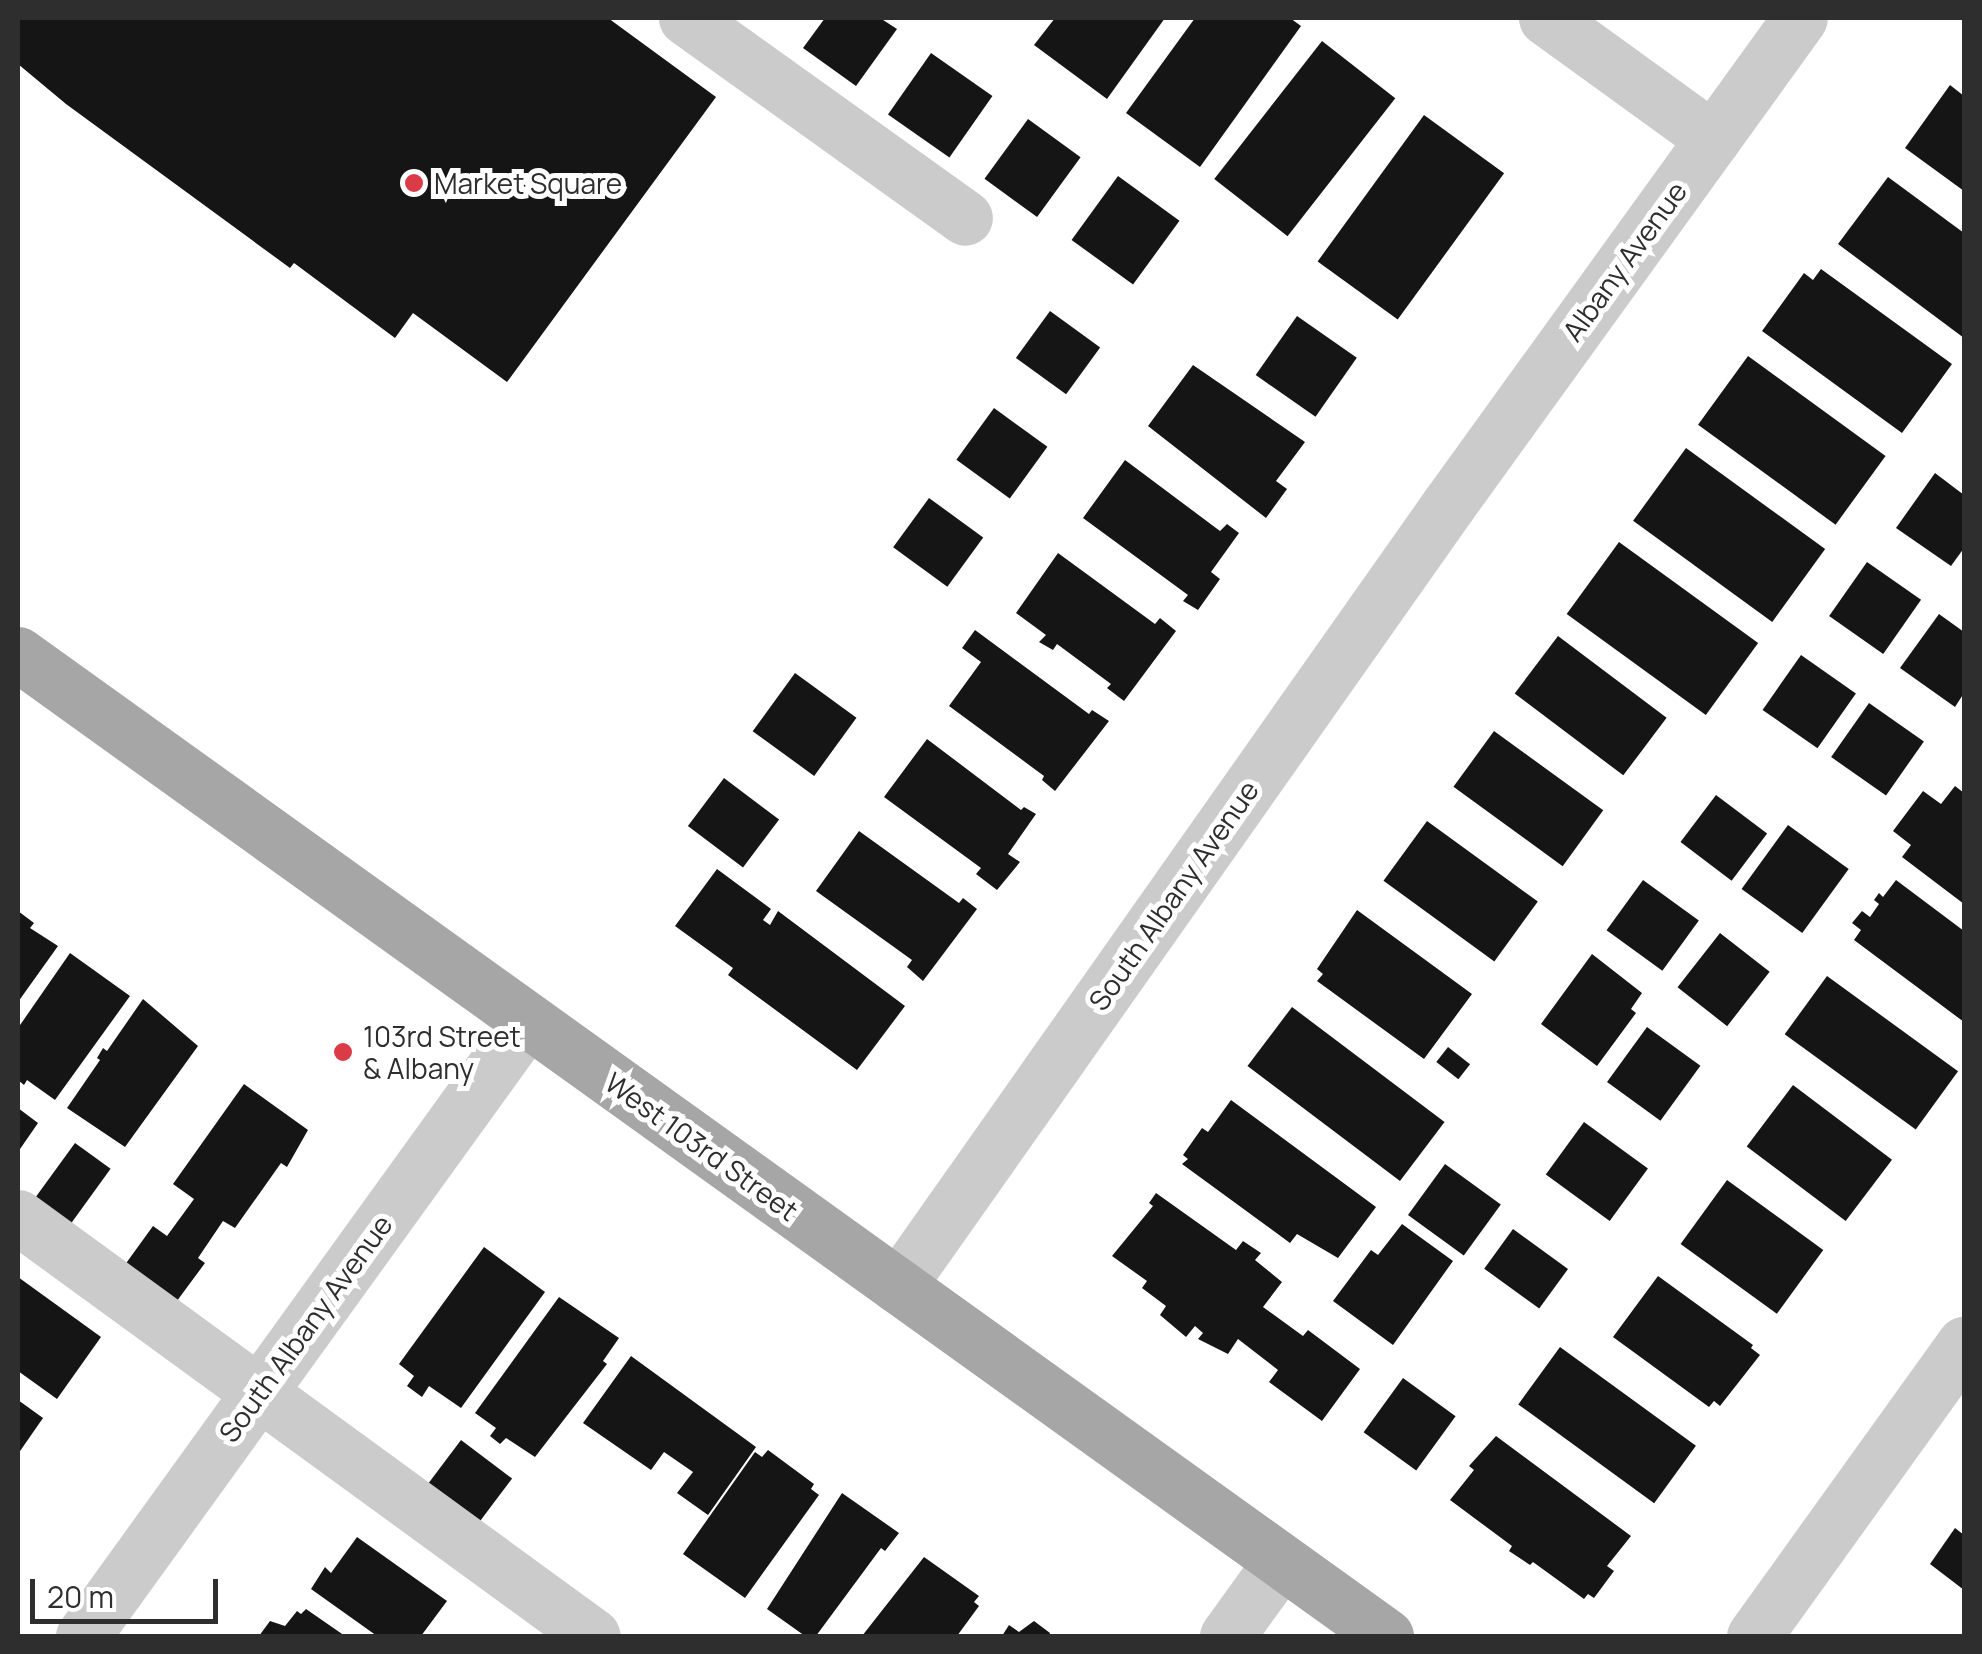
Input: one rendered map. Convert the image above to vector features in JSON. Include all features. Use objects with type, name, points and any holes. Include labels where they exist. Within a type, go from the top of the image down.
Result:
[{"type":"main road","name":"West 103rd Street","points":[[18,654],[1386,1636]]},
{"type":"street","points":[[686,18],[966,218]]},
{"type":"street","points":[[1546,18],[1712,139]]},
{"type":"street","name":"Albany Avenue","points":[[1449,504],[1800,18]]},
{"type":"street","name":"South Albany Avenue","points":[[898,1286],[1449,504]]},
{"type":"street","name":"South Albany Avenue","points":[[83,1636],[527,1020]]},
{"type":"street","points":[[18,1217],[594,1636]]},
{"type":"street","points":[[1754,1636],[1964,1344]]},
{"type":"street","points":[[1227,1636],[1281,1561]]},
{"type":"building","name":"Market Square","points":[[18,18],[608,18],[716,97],[507,382],[413,313],[395,338],[294,263],[290,268],[66,104],[18,64]]},
{"type":"building","points":[[825,18],[880,18],[897,29],[856,86],[803,48]]},
{"type":"building","points":[[1055,18],[1165,18],[1107,99],[1034,45]]},
{"type":"building","points":[[1195,18],[1290,18],[1301,26],[1200,167],[1126,113]]},
{"type":"building","points":[[1322,41],[1395,98],[1288,236],[1214,179]]},
{"type":"building","points":[[931,53],[992,96],[949,157],[888,114]]},
{"type":"building","points":[[1950,85],[1964,96],[1964,191],[1905,148]]},
{"type":"building","points":[[1424,115],[1504,173],[1398,320],[1318,261]]},
{"type":"building","points":[[1028,119],[1081,157],[1037,217],[985,179]]},
{"type":"building","points":[[1118,176],[1179,221],[1133,285],[1072,240]]},
{"type":"building","points":[[1888,177],[1964,233],[1964,338],[1838,244]]},
{"type":"building","points":[[1821,269],[1952,364],[1902,433],[1762,331],[1804,273],[1813,280]]},
{"type":"building","points":[[1050,311],[1100,347],[1066,394],[1016,358]]},
{"type":"building","points":[[1297,316],[1357,358],[1316,417],[1256,375]]},
{"type":"building","points":[[1748,356],[1886,456],[1836,525],[1698,425]]},
{"type":"building","points":[[1193,365],[1305,442],[1276,481],[1287,489],[1266,518],[1148,426]]},
{"type":"building","points":[[994,408],[1047,447],[1010,499],[956,460]]},
{"type":"building","points":[[1686,448],[1825,549],[1772,622],[1633,521]]},
{"type":"building","points":[[1125,460],[1220,531],[1227,524],[1239,533],[1211,572],[1220,579],[1198,610],[1183,601],[1188,595],[1083,518]]},
{"type":"building","points":[[1935,473],[1964,495],[1964,548],[1951,566],[1896,528]]},
{"type":"building","points":[[929,498],[983,537],[947,587],[893,547]]},
{"type":"building","points":[[1619,542],[1758,643],[1706,715],[1567,614]]},
{"type":"building","points":[[1058,553],[1155,624],[1160,618],[1176,631],[1124,701],[1107,688],[1111,684],[1057,644],[1053,650],[1039,642],[1046,635],[1016,613]]},
{"type":"building","points":[[1867,562],[1921,600],[1883,654],[1829,616]]},
{"type":"building","points":[[1939,614],[1964,632],[1964,693],[1955,707],[1900,668]]},
{"type":"building","points":[[975,630],[1089,714],[1092,710],[1109,721],[1055,791],[1042,780],[1044,776],[949,706],[981,662],[962,648]]},
{"type":"building","points":[[1558,636],[1667,718],[1623,775],[1515,694]]},
{"type":"building","points":[[1801,655],[1856,693],[1817,748],[1763,710]]},
{"type":"building","points":[[795,673],[856,718],[814,776],[753,731]]},
{"type":"building","points":[[1869,703],[1924,741],[1886,795],[1831,757]]},
{"type":"building","points":[[1494,731],[1603,810],[1563,866],[1453,787]]},
{"type":"building","points":[[927,739],[1021,810],[1024,807],[1036,814],[1008,854],[1020,862],[997,890],[976,874],[981,868],[884,797]]},
{"type":"building","points":[[724,778],[779,820],[743,867],[688,826]]},
{"type":"building","points":[[1955,786],[1964,793],[1964,904],[1902,857],[1911,845],[1893,831],[1923,791],[1941,804]]},
{"type":"building","points":[[1716,795],[1767,834],[1732,881],[1680,842]]},
{"type":"building","points":[[1427,821],[1538,902],[1494,961],[1384,881]]},
{"type":"building","points":[[1788,825],[1849,869],[1802,933],[1742,889]]},
{"type":"building","points":[[859,831],[959,903],[963,898],[977,909],[923,981],[907,967],[912,960],[816,891]]},
{"type":"building","points":[[717,869],[771,909],[763,920],[770,925],[778,911],[905,1006],[857,1070],[728,975],[733,968],[675,926]]},
{"type":"building","points":[[1643,880],[1699,921],[1662,971],[1607,930]]},
{"type":"building","points":[[1896,880],[1964,931],[1964,1022],[1854,940],[1861,930],[1852,923],[1862,911],[1870,917],[1879,904],[1874,900],[1879,893],[1883,897]]},
{"type":"building","points":[[1357,910],[1472,994],[1424,1059],[1317,981],[1323,974],[1317,969]]},
{"type":"building","points":[[18,911],[34,923],[30,928],[58,946],[18,1002]]},
{"type":"building","points":[[1720,933],[1770,972],[1727,1026],[1678,987]]},
{"type":"building","points":[[70,953],[130,996],[55,1100],[27,1080],[24,1085],[18,1080],[18,1028]]},
{"type":"building","points":[[1592,954],[1642,993],[1631,1009],[1636,1013],[1597,1066],[1541,1024]]},
{"type":"building","points":[[1827,976],[1958,1071],[1916,1129],[1785,1034]]},
{"type":"building","points":[[143,999],[198,1046],[125,1147],[67,1108],[100,1060],[97,1058],[103,1048],[107,1051]]},
{"type":"building","points":[[1292,1007],[1445,1122],[1400,1181],[1247,1066]]},
{"type":"building","points":[[1647,1027],[1700,1066],[1660,1121],[1607,1082]]},
{"type":"building","points":[[1448,1047],[1470,1064],[1458,1079],[1436,1062]]},
{"type":"building","points":[[244,1084],[308,1130],[287,1167],[281,1163],[235,1228],[223,1221],[198,1258],[205,1263],[171,1309],[119,1273],[153,1226],[167,1236],[194,1199],[173,1184]]},
{"type":"building","points":[[1793,1085],[1892,1160],[1846,1221],[1747,1146]]},
{"type":"building","points":[[1231,1100],[1376,1207],[1338,1258],[1297,1234],[1290,1243],[1182,1164],[1188,1159],[1183,1155],[1202,1128],[1208,1132]]},
{"type":"building","points":[[18,1108],[38,1123],[18,1152]]},
{"type":"building","points":[[1584,1122],[1648,1168],[1610,1221],[1546,1175]]},
{"type":"building","points":[[75,1143],[111,1169],[71,1224],[35,1198]]},
{"type":"building","points":[[1445,1164],[1501,1205],[1464,1256],[1408,1215]]},
{"type":"building","points":[[1727,1180],[1823,1250],[1777,1314],[1681,1244]]},
{"type":"building","points":[[1156,1193],[1236,1250],[1243,1241],[1261,1253],[1255,1260],[1282,1282],[1263,1307],[1303,1336],[1308,1330],[1360,1369],[1322,1421],[1269,1382],[1278,1370],[1238,1339],[1228,1354],[1198,1339],[1203,1333],[1195,1326],[1186,1337],[1160,1315],[1166,1306],[1142,1288],[1147,1281],[1112,1256],[1153,1206],[1149,1203]]},
{"type":"building","points":[[1402,1224],[1453,1261],[1393,1345],[1333,1301],[1371,1250],[1378,1255]]},
{"type":"building","points":[[1513,1229],[1568,1269],[1539,1309],[1484,1269]]},
{"type":"building","points":[[484,1247],[545,1292],[461,1408],[429,1386],[422,1397],[407,1386],[414,1376],[399,1364]]},
{"type":"building","points":[[1658,1276],[1753,1345],[1751,1348],[1760,1355],[1720,1406],[1714,1401],[1709,1407],[1613,1337]]},
{"type":"building","points":[[18,1277],[101,1337],[57,1399],[18,1371]]},
{"type":"building","points":[[559,1297],[619,1338],[603,1361],[607,1364],[535,1457],[506,1438],[500,1444],[490,1436],[496,1428],[475,1413]]},
{"type":"building","points":[[1560,1347],[1696,1446],[1654,1503],[1518,1404]]},
{"type":"building","points":[[631,1356],[756,1447],[708,1515],[677,1493],[693,1472],[664,1452],[651,1470],[583,1423]]},
{"type":"building","points":[[1403,1378],[1456,1416],[1416,1470],[1364,1432]]},
{"type":"building","points":[[18,1400],[43,1418],[18,1454]]},
{"type":"building","points":[[1496,1436],[1631,1536],[1607,1566],[1614,1571],[1594,1598],[1588,1594],[1584,1599],[1533,1562],[1530,1565],[1509,1551],[1512,1546],[1450,1500],[1474,1470],[1469,1466]]},
{"type":"building","points":[[461,1440],[512,1479],[476,1526],[425,1488]]},
{"type":"building","points":[[768,1450],[814,1484],[811,1489],[819,1495],[745,1598],[683,1554],[755,1452],[762,1457]]},
{"type":"building","points":[[842,1493],[899,1533],[885,1551],[881,1548],[816,1636],[805,1636],[767,1609]]},
{"type":"building","points":[[1955,1528],[1964,1535],[1964,1590],[1930,1564]]},
{"type":"building","points":[[357,1537],[447,1601],[421,1636],[377,1636],[311,1589],[325,1567],[331,1573]]},
{"type":"building","points":[[924,1557],[979,1596],[974,1602],[979,1606],[957,1636],[862,1636]]},
{"type":"building","points":[[306,1609],[345,1636],[259,1636],[270,1621],[285,1626],[297,1611],[301,1614]]},
{"type":"building","points":[[1034,1621],[1049,1636],[1002,1636],[1009,1625],[1019,1632]]},
{"type":"place","name":"Market Square","points":[[414,183]]},
{"type":"place","name":"103rd Street & Albany","points":[[343,1052]]}]
